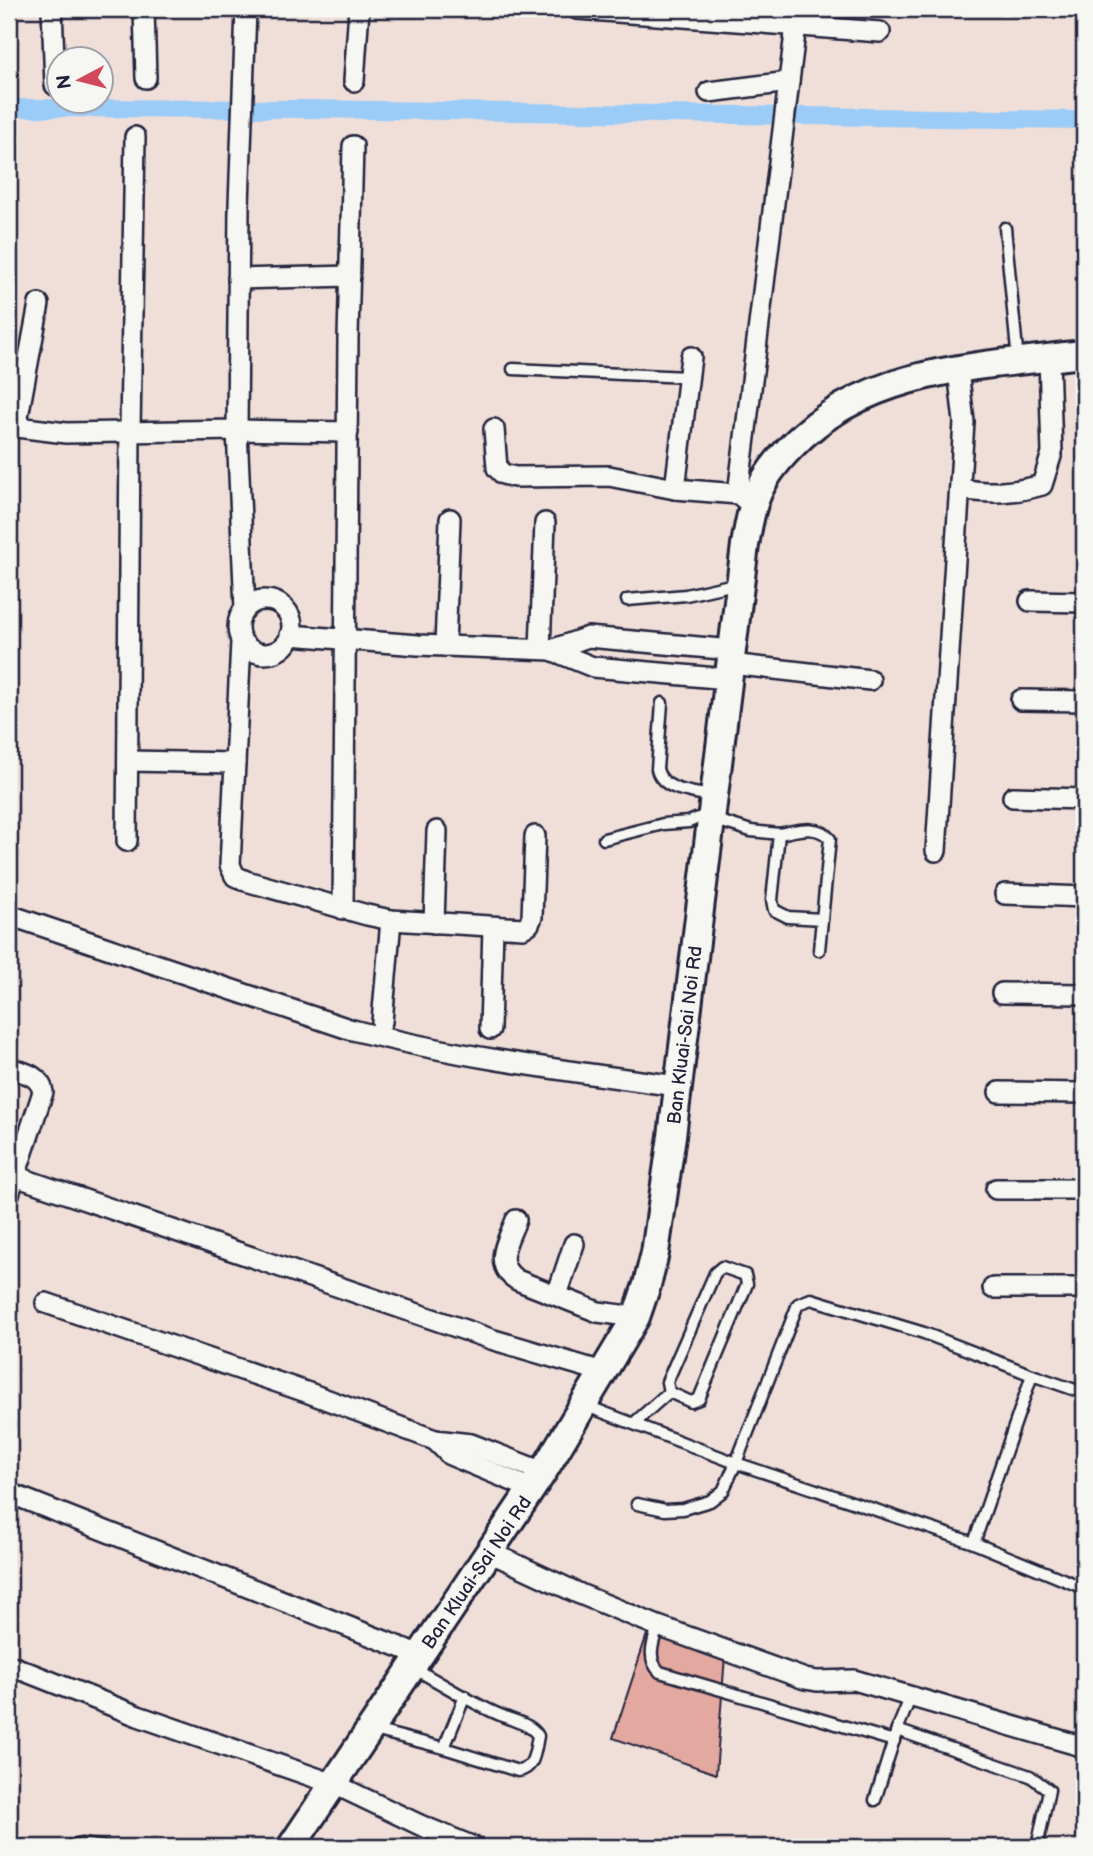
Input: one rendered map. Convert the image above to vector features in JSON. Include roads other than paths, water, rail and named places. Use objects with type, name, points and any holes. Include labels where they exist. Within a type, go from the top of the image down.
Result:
[{"type":"street","points":[[52,9],[53,46]]},
{"type":"street","points":[[144,9],[146,78]]},
{"type":"street","points":[[245,608],[237,430],[238,279],[246,9]]},
{"type":"street","points":[[354,81],[359,9]]},
{"type":"street","points":[[577,9],[797,17],[880,32]]},
{"type":"street","points":[[494,429],[496,468],[503,474],[514,477],[609,476],[746,500],[781,147],[797,17]]},
{"type":"street","points":[[709,92],[789,82]]},
{"type":"street","points":[[127,841],[135,137]]},
{"type":"street","points":[[343,909],[353,146]]},
{"type":"street","points":[[238,279],[350,276]]},
{"type":"street","points":[[39,304],[13,427],[66,433],[237,430],[348,432]]},
{"type":"street","name":"Ban Kluai-Sai Noi Rd","points":[[291,1847],[538,1480],[635,1317],[647,1285],[655,1253],[671,1149],[740,582],[746,500],[803,434],[826,416],[887,385],[958,370],[1084,354]]},
{"type":"street","points":[[675,489],[691,357]]},
{"type":"street","points":[[961,489],[988,493],[1016,492],[1042,485],[1052,453],[1049,358]]},
{"type":"street","points":[[936,851],[961,489],[964,422],[958,370]]},
{"type":"street","points":[[446,646],[450,519]]},
{"type":"street","points":[[545,523],[545,650]]},
{"type":"street","points":[[241,642],[251,652],[266,655],[279,651],[289,640],[293,626],[288,612],[278,602],[264,599],[250,603],[240,614],[237,628],[241,642],[230,864],[235,876],[343,909],[391,920],[523,928],[531,922],[535,836]]},
{"type":"street","points":[[1030,601],[1084,602]]},
{"type":"street","points":[[290,635],[545,650],[593,667],[730,664]]},
{"type":"street","points":[[545,650],[588,637],[730,664],[870,680]]},
{"type":"street","points":[[1021,701],[1084,701]]},
{"type":"street","points":[[128,761],[235,763]]},
{"type":"street","points":[[1013,797],[1084,799]]},
{"type":"street","points":[[434,923],[438,831]]},
{"type":"street","points":[[1005,894],[1084,897]]},
{"type":"street","points":[[9,915],[361,1032],[550,1069],[677,1086]]},
{"type":"street","points":[[382,1022],[391,920]]},
{"type":"street","points":[[490,1029],[493,927]]},
{"type":"street","points":[[1002,993],[1084,994]]},
{"type":"street","points":[[9,1068],[35,1077],[43,1092],[11,1181],[494,1340],[603,1372]]},
{"type":"street","points":[[999,1092],[1084,1093]]},
{"type":"street","points":[[996,1189],[1084,1189]]},
{"type":"street","points":[[516,1220],[503,1256],[502,1265],[506,1273],[517,1280],[598,1312],[635,1317]]},
{"type":"street","points":[[557,1295],[574,1244]]},
{"type":"street","points":[[993,1288],[1084,1288]]},
{"type":"street","points":[[46,1303],[309,1393],[435,1440],[471,1444],[538,1480]]},
{"type":"street","points":[[9,1493],[416,1662]]},
{"type":"street","points":[[489,1552],[658,1626],[806,1679],[854,1680],[1084,1747]]},
{"type":"street","points":[[9,1665],[138,1716],[334,1784],[474,1847]]},
{"type":"lane","points":[[1005,228],[1018,362]]},
{"type":"lane","points":[[513,369],[687,377]]},
{"type":"lane","points":[[627,600],[686,595],[740,582]]},
{"type":"lane","points":[[662,703],[657,769],[658,775],[671,787],[751,831],[779,834],[813,830],[821,831],[830,839],[819,950]]},
{"type":"lane","points":[[604,839],[663,824],[689,822],[713,809]]},
{"type":"lane","points":[[779,834],[772,900],[774,910],[788,917],[822,919]]},
{"type":"lane","points":[[722,1267],[745,1275],[747,1284],[699,1399],[691,1402],[669,1392],[667,1382],[717,1269],[722,1267]]},
{"type":"lane","points":[[637,1504],[665,1510],[696,1507],[723,1491],[798,1304],[804,1300],[810,1299],[924,1333],[1084,1393]]},
{"type":"lane","points":[[974,1544],[1032,1375]]},
{"type":"lane","points":[[634,1423],[669,1392]]},
{"type":"lane","points":[[584,1405],[736,1463],[974,1544],[1084,1588]]},
{"type":"lane","points":[[658,1626],[651,1656],[653,1666],[660,1672],[894,1741]]},
{"type":"lane","points":[[372,1729],[444,1748],[518,1772],[527,1769],[533,1760],[538,1736],[533,1728],[485,1709],[416,1662]]},
{"type":"lane","points":[[444,1748],[465,1696]]},
{"type":"lane","points":[[875,1800],[897,1730],[911,1696]]},
{"type":"lane","points":[[897,1730],[1030,1776],[1049,1790],[1037,1847]]},
{"type":"lane","points":[[69,1847],[81,1844],[104,1847]]},
{"type":"waterway","points":[[9,108],[304,109],[1084,120]]}]
